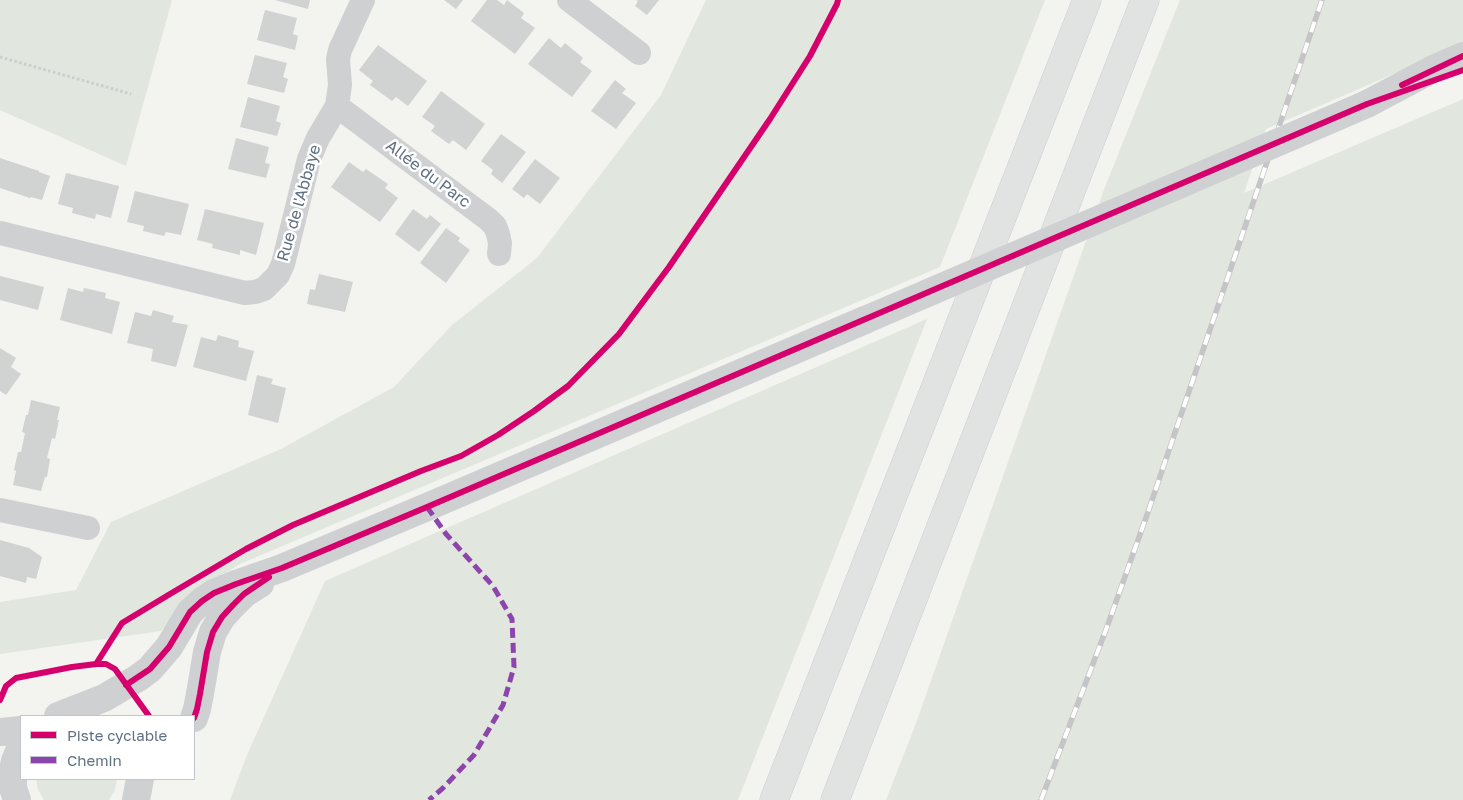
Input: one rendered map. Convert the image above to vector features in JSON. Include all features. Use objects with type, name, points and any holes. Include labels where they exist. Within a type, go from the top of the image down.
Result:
[{"type":"highway","points":[[774,800],[1087,0]]},
{"type":"highway","points":[[835,800],[1145,0]]},
{"type":"street","name":"Rue de l'Abbaye","points":[[0,233],[245,293],[264,289],[278,275],[283,264],[309,159],[318,138],[337,106],[340,85],[338,59],[340,50],[363,0]]},
{"type":"street","points":[[569,0],[639,53]]},
{"type":"street","points":[[1367,104],[1433,69],[1463,56]]},
{"type":"street","points":[[62,715],[104,698],[150,669],[169,647],[190,612],[214,593],[282,568],[427,508],[1367,104],[1463,70]]},
{"type":"street","name":"Allée du Parc","points":[[337,106],[489,220],[495,226],[498,234],[500,254]]},
{"type":"street","points":[[0,510],[88,528]]},
{"type":"street","points":[[195,715],[207,652],[222,617],[244,594],[282,568]]},
{"type":"street","points":[[66,715],[83,715]]},
{"type":"street","points":[[0,732],[20,730]]},
{"type":"street","points":[[17,800],[13,788],[13,770],[20,748]]},
{"type":"street","points":[[0,791],[12,800]]},
{"type":"path","points":[[0,57],[131,94]]},
{"type":"shaded area","points":[[0,0],[172,0],[126,166],[0,110]]},
{"type":"shaded area","points":[[706,0],[1045,0],[940,267],[240,564],[192,595],[161,631],[0,654],[0,602],[76,590],[111,522],[281,449],[394,387],[452,325],[537,258],[661,95]]},
{"type":"shaded area","points":[[1180,0],[1463,0],[1463,44],[1266,129],[1244,193],[1463,99],[1463,800],[886,800],[915,726],[1105,187]]},
{"type":"shaded area","points":[[927,319],[738,800],[230,800],[247,755],[325,581]]},
{"type":"shaded area","points":[[36,780],[117,780],[115,790],[109,800],[44,800],[38,790]]},
{"type":"building","points":[[275,0],[310,0],[308,9]]},
{"type":"building","points":[[444,0],[463,0],[456,9]]},
{"type":"building","points":[[487,0],[497,0],[504,5],[507,0],[524,13],[521,18],[535,28],[515,54],[471,21]]},
{"type":"building","points":[[636,0],[659,0],[647,15],[635,6],[638,1]]},
{"type":"building","points":[[265,10],[297,18],[293,34],[298,36],[295,50],[257,40]]},
{"type":"building","points":[[549,38],[561,48],[565,43],[583,58],[580,62],[592,71],[572,97],[528,64]]},
{"type":"building","points":[[378,45],[427,81],[408,106],[396,97],[392,101],[370,85],[373,81],[359,70]]},
{"type":"building","points":[[255,55],[287,63],[283,77],[288,79],[284,93],[247,84]]},
{"type":"building","points":[[615,80],[626,89],[622,93],[636,103],[616,129],[591,111]]},
{"type":"building","points":[[441,91],[485,124],[466,150],[453,140],[449,144],[431,131],[435,126],[422,117]]},
{"type":"building","points":[[248,97],[280,106],[276,121],[281,123],[277,136],[240,127]]},
{"type":"building","points":[[501,134],[526,152],[502,183],[491,174],[493,170],[481,161]]},
{"type":"building","points":[[236,138],[269,147],[265,163],[270,164],[266,178],[228,169]]},
{"type":"building","points":[[0,158],[50,176],[42,200],[0,188]]},
{"type":"building","points":[[535,159],[560,178],[540,204],[527,194],[524,198],[512,189]]},
{"type":"building","points":[[349,162],[363,172],[366,169],[388,184],[385,188],[398,198],[380,222],[331,187]]},
{"type":"building","points":[[66,173],[119,186],[111,218],[96,214],[95,219],[72,213],[73,208],[58,204]]},
{"type":"building","points":[[135,191],[189,204],[181,235],[166,232],[164,236],[143,231],[144,226],[127,222]]},
{"type":"building","points":[[205,209],[264,223],[256,255],[240,250],[240,255],[212,248],[213,244],[197,240]]},
{"type":"building","points":[[413,209],[427,219],[430,215],[441,224],[419,252],[395,234]]},
{"type":"building","points":[[446,228],[460,238],[458,241],[470,250],[446,283],[420,263]]},
{"type":"building","points":[[319,274],[353,282],[345,312],[307,304],[310,289],[315,290]]},
{"type":"building","points":[[0,276],[44,287],[38,310],[0,300]]},
{"type":"building","points":[[68,288],[83,292],[84,288],[106,293],[105,298],[120,302],[112,334],[60,320]]},
{"type":"building","points":[[153,310],[174,316],[172,322],[188,325],[176,367],[151,361],[153,349],[127,343],[135,312],[151,316]]},
{"type":"building","points":[[218,335],[239,341],[238,347],[254,351],[246,381],[193,367],[201,337],[216,341]]},
{"type":"building","points":[[0,348],[16,358],[11,367],[21,374],[6,395],[0,391]]},
{"type":"building","points":[[257,375],[273,379],[271,384],[286,388],[278,423],[248,415]]},
{"type":"building","points":[[31,400],[60,407],[55,439],[52,438],[47,458],[50,459],[47,477],[45,477],[41,491],[13,485],[18,452],[21,452],[25,433],[22,432]]},
{"type":"building","points":[[0,540],[29,548],[42,557],[36,579],[27,577],[26,583],[0,576]]},
{"type":"railway","points":[[1041,800],[1107,627],[1148,512],[1322,0]]},
{"type":"marked path","points":[[427,507],[446,534],[493,586],[512,619],[514,667],[503,705],[474,755],[429,800]]},
{"type":"cycle path","points":[[96,664],[122,623],[246,549],[293,525],[461,456],[498,435],[568,386],[619,334],[669,267],[770,119],[810,56],[838,0]]},
{"type":"cycle path","points":[[1402,85],[1463,56]]},
{"type":"cycle path","points":[[126,685],[150,669],[169,647],[190,612],[214,593],[282,568],[427,507],[1367,104],[1463,70]]},
{"type":"cycle path","points":[[195,715],[207,652],[213,632],[222,617],[244,594],[269,577]]},
{"type":"cycle path","points":[[0,700],[6,686],[16,678],[72,667],[106,664],[115,669],[148,715]]}]
